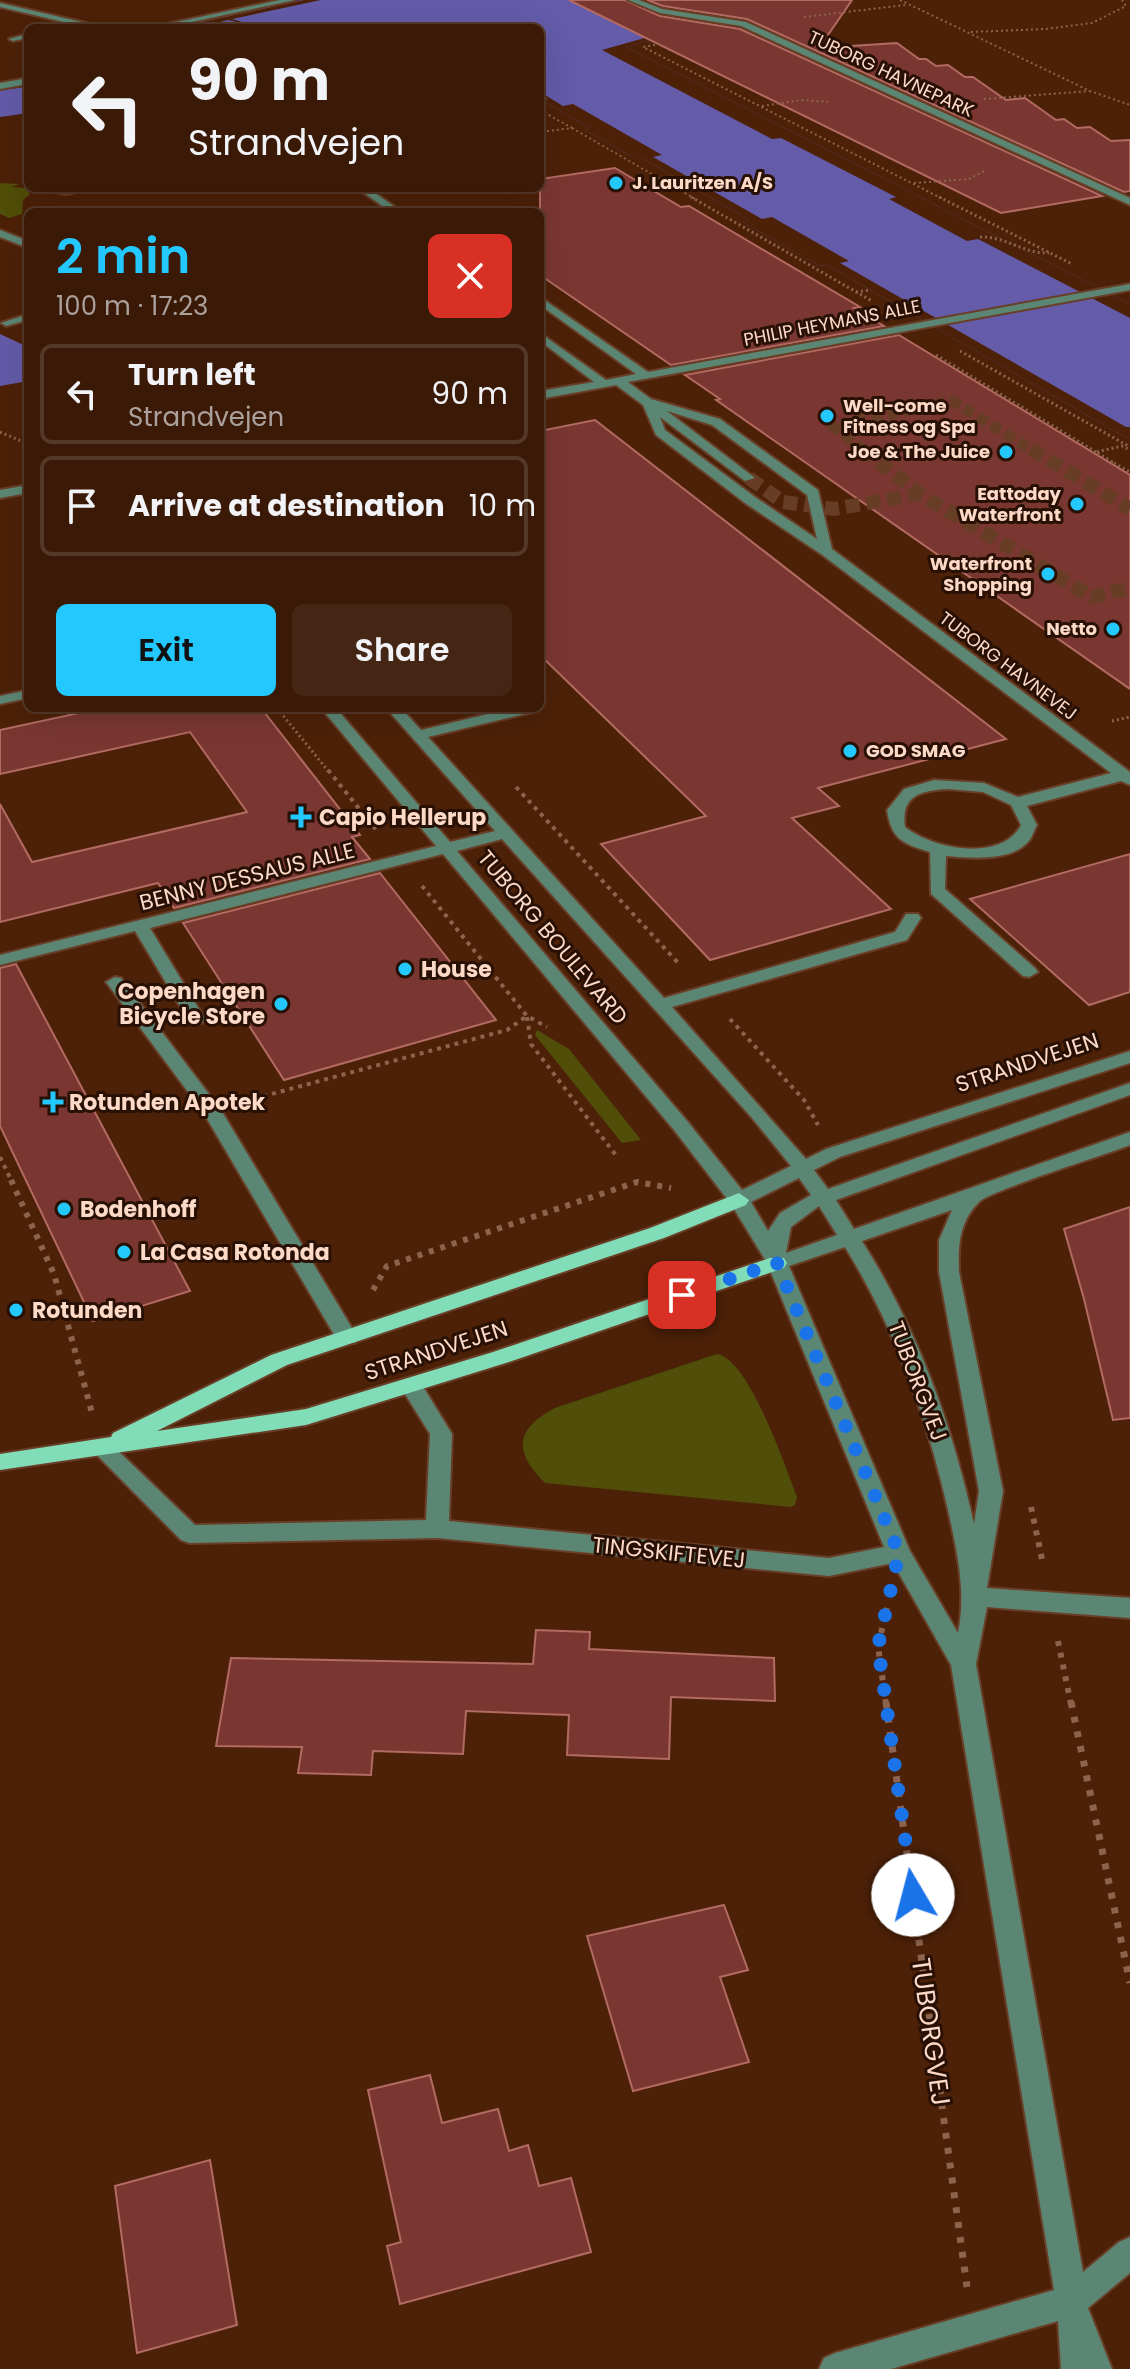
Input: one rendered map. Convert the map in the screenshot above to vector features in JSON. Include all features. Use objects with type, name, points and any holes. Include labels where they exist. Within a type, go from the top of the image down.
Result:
[{"type":"main road","name":"STRANDVEJEN","points":[[102,1449],[279,1360],[657,1233],[739,1200]]},
{"type":"main road","name":"STRANDVEJEN","points":[[0,1462],[306,1417],[411,1386],[777,1263]]},
{"type":"street","points":[[172,24],[291,0]]},
{"type":"street","name":"TUBORG HAVNEPARK","points":[[632,0],[660,11],[743,24],[1130,202]]},
{"type":"street","points":[[228,3],[252,8]]},
{"type":"street","points":[[0,5],[82,24]]},
{"type":"street","points":[[13,39],[24,37]]},
{"type":"street","points":[[0,86],[24,82]]},
{"type":"street","points":[[368,192],[391,208]]},
{"type":"street","points":[[0,233],[24,243]]},
{"type":"street","name":"PHILIP HEYMANS ALLE","points":[[544,394],[1127,288]]},
{"type":"street","points":[[544,303],[646,376]]},
{"type":"street","points":[[544,316],[587,333]]},
{"type":"street","points":[[6,323],[24,318]]},
{"type":"street","points":[[544,335],[603,383]]},
{"type":"street","name":"TUBORG HAVNEVEJ","points":[[619,381],[648,402],[716,422],[813,493],[826,551]]},
{"type":"street","points":[[648,402],[749,478]]},
{"type":"street","name":"TUBORG HAVNEVEJ","points":[[648,402],[660,432],[1125,773]]},
{"type":"street","points":[[0,494],[24,490]]},
{"type":"street","points":[[0,700],[24,695]]},
{"type":"street","name":"TUBORG BOULEVARD","points":[[331,712],[681,1126],[739,1200],[777,1263]]},
{"type":"street","name":"TUBORG BOULEVARD","points":[[397,712],[804,1165]]},
{"type":"street","points":[[418,735],[515,712]]},
{"type":"street","points":[[1018,803],[1125,773]]},
{"type":"street","points":[[944,784],[984,788],[1018,803],[1027,813],[1030,824],[1027,835],[1016,844],[981,854],[938,850],[905,834],[896,823],[894,813],[899,802],[909,794],[944,784]]},
{"type":"street","name":"BENNY DESSAUS ALLE","points":[[0,960],[504,834]]},
{"type":"street","points":[[938,850],[937,890],[1029,972]]},
{"type":"street","points":[[661,1004],[901,936],[912,918]]},
{"type":"street","points":[[140,925],[196,1019]]},
{"type":"street","points":[[115,982],[211,1110],[347,1338]]},
{"type":"street","name":"STRANDVEJEN","points":[[739,1200],[804,1165],[884,1135],[1130,1057]]},
{"type":"street","points":[[1130,1089],[798,1208],[778,1229],[774,1245],[777,1263],[1130,1138]]},
{"type":"street","name":"TUBORGVEJ","points":[[804,1165],[852,1238],[888,1305],[925,1392],[954,1473],[975,1597],[963,1664],[1072,2301],[1077,2369]]},
{"type":"street","points":[[973,1196],[955,1218],[946,1240],[951,1287],[991,1491],[975,1597],[1130,1608]]},
{"type":"street","name":"TUBORGVEJ","points":[[777,1263],[899,1553],[963,1664]]},
{"type":"street","points":[[411,1386],[441,1434],[437,1529]]},
{"type":"street","name":"TINGSKIFTEVEJ","points":[[102,1449],[189,1534],[437,1529],[829,1567],[899,1553]]},
{"type":"street","points":[[835,2369],[1072,2301],[1130,2253]]},
{"type":"street","name":"TUBORGVEJ","points":[[1072,2301],[1096,2369]]},
{"type":"path","points":[[900,0],[1090,91],[1130,105]]},
{"type":"path","points":[[968,32],[1046,29],[1092,23],[1126,6],[1122,0]]},
{"type":"path","points":[[799,17],[906,5]]},
{"type":"path","points":[[673,43],[643,47],[1050,253],[1127,288]]},
{"type":"path","points":[[996,98],[1090,91]]},
{"type":"path","points":[[544,99],[549,98]]},
{"type":"path","points":[[761,106],[801,100],[834,102]]},
{"type":"path","points":[[544,112],[1130,449]]},
{"type":"path","points":[[544,132],[572,128]]},
{"type":"path","points":[[913,183],[969,179],[975,177],[977,172],[988,170]]},
{"type":"path","points":[[980,237],[995,234],[1036,255],[1050,253]]},
{"type":"path","points":[[856,292],[869,290]]},
{"type":"path","points":[[895,330],[1130,472]]},
{"type":"path","points":[[1000,374],[1011,371]]},
{"type":"path","points":[[0,432],[24,442]]},
{"type":"path","points":[[1096,452],[1122,446],[1130,449]]},
{"type":"path","points":[[513,783],[804,1100]]},
{"type":"path","points":[[211,1110],[507,1030],[527,1016],[531,1044],[618,1158]]},
{"type":"path","points":[[0,1157],[54,1274],[102,1449]]},
{"type":"path","points":[[347,1338],[387,1266],[637,1182]]},
{"type":"path","points":[[1030,1502],[1130,1983]]},
{"type":"path","name":"TUBORGVEJ","points":[[899,1553],[878,1646],[973,2331]]},
{"type":"shaded area","points":[[301,0],[584,0],[661,37],[626,47],[1130,304],[1130,440],[827,265],[819,266],[743,222],[749,220],[642,158],[634,158],[585,130],[589,128],[544,101],[544,24],[189,24]]},
{"type":"shaded area","points":[[24,87],[24,114],[0,117],[0,90]]},
{"type":"shaded area","points":[[0,183],[20,184],[11,187],[24,188],[24,192],[30,194],[23,200],[22,214],[9,218],[0,214]]},
{"type":"shaded area","points":[[0,334],[24,345],[24,382],[0,386]]},
{"type":"shaded area","points":[[537,1030],[569,1049],[641,1140],[622,1143],[535,1035]]},
{"type":"shaded area","points":[[717,1354],[729,1360],[753,1393],[797,1497],[795,1505],[545,1483],[527,1461],[523,1442],[526,1433],[532,1424],[555,1408]]},
{"type":"pier","points":[[304,0],[321,0],[232,19],[249,24],[228,20],[192,24]]},
{"type":"pier","points":[[648,37],[661,37],[626,47],[1130,304],[1130,318],[978,239],[967,241],[889,199],[896,197],[781,138],[772,139],[602,50]]},
{"type":"pier","points":[[544,94],[563,106],[573,104],[662,155],[653,157],[762,219],[772,217],[849,261],[840,263],[1130,427],[1130,440],[827,265],[819,266],[743,222],[749,220],[642,158],[634,158],[585,130],[589,128],[544,101]]},
{"type":"building","points":[[569,0],[625,0],[660,16],[740,29],[1102,196],[1001,213]]},
{"type":"building","points":[[647,0],[852,0],[819,48],[897,43],[919,59],[926,59],[936,66],[948,65],[965,77],[973,77],[1006,100],[1025,98],[1056,120],[1064,119],[1077,128],[1090,127],[1111,141],[1130,140],[1130,191],[1124,192],[747,19],[663,6]]},
{"type":"building","points":[[615,168],[681,207],[689,206],[860,307],[854,308],[884,326],[671,365],[544,278],[544,208],[540,208],[540,192],[544,192],[544,178]]},
{"type":"building","name":"Waterfront Shopping","points":[[899,335],[1130,475],[1130,689],[716,400],[720,399],[685,375]]},
{"type":"building","points":[[595,420],[1006,739],[818,788],[839,806],[792,818],[891,909],[710,960],[601,844],[706,816],[544,659],[544,430]]},
{"type":"building","points":[[83,712],[264,712],[360,835],[352,837],[370,859],[174,908],[158,883],[0,922],[0,804],[32,862],[247,812],[190,732],[0,774],[0,730]]},
{"type":"building","points":[[1130,854],[1130,992],[1089,1005],[970,899]]},
{"type":"building","points":[[380,873],[496,1020],[284,1080],[183,923]]},
{"type":"building","points":[[16,964],[190,1291],[93,1321],[0,1126],[0,968]]},
{"type":"building","points":[[1130,1207],[1130,1418],[1113,1420],[1064,1229]]},
{"type":"building","points":[[536,1630],[590,1632],[589,1649],[774,1658],[775,1701],[671,1697],[669,1759],[567,1755],[569,1715],[466,1711],[463,1754],[373,1751],[371,1775],[298,1773],[302,1747],[216,1746],[231,1658],[533,1664]]},
{"type":"building","points":[[724,1905],[748,1970],[720,1977],[749,2062],[633,2091],[587,1936]]},
{"type":"building","points":[[430,2075],[442,2123],[498,2109],[509,2151],[528,2145],[539,2186],[571,2178],[591,2252],[400,2304],[387,2246],[401,2242],[368,2090]]},
{"type":"building","points":[[210,2160],[237,2325],[137,2353],[115,2186]]},
{"type":"tunnel","points":[[865,451],[833,426],[952,401],[1034,451]]},
{"type":"tunnel","points":[[862,449],[920,494]]},
{"type":"tunnel","points":[[1031,449],[1130,509]]},
{"type":"tunnel","points":[[749,478],[783,502],[834,509],[920,494]]},
{"type":"tunnel","points":[[920,494],[1092,597],[1130,588]]},
{"type":"place","name":"J. Lauritzen A/S","points":[[616,183]]},
{"type":"place","name":"Well-come Fitness og Spa","points":[[827,416]]},
{"type":"place","name":"Joe & The Juice","points":[[1006,452]]},
{"type":"place","name":"Eattoday Waterfront","points":[[1077,504]]},
{"type":"place","name":"Waterfront Shopping","points":[[1048,574]]},
{"type":"place","name":"Netto","points":[[1113,629]]},
{"type":"place","name":"GOD SMAG","points":[[850,751]]},
{"type":"place","name":"Capio Hellerup","points":[[301,817]]},
{"type":"place","name":"House","points":[[405,969]]},
{"type":"place","name":"Copenhagen Bicycle Store","points":[[281,1004]]},
{"type":"place","name":"Rotunden Apotek","points":[[53,1102]]},
{"type":"place","name":"Bodenhoff","points":[[64,1209]]},
{"type":"place","name":"La Casa Rotonda","points":[[124,1252]]},
{"type":"place","name":"Rotunden","points":[[16,1310]]},
{"type":"route","points":[[682,1295],[777,1263],[899,1553],[878,1646],[913,1895]]}]
